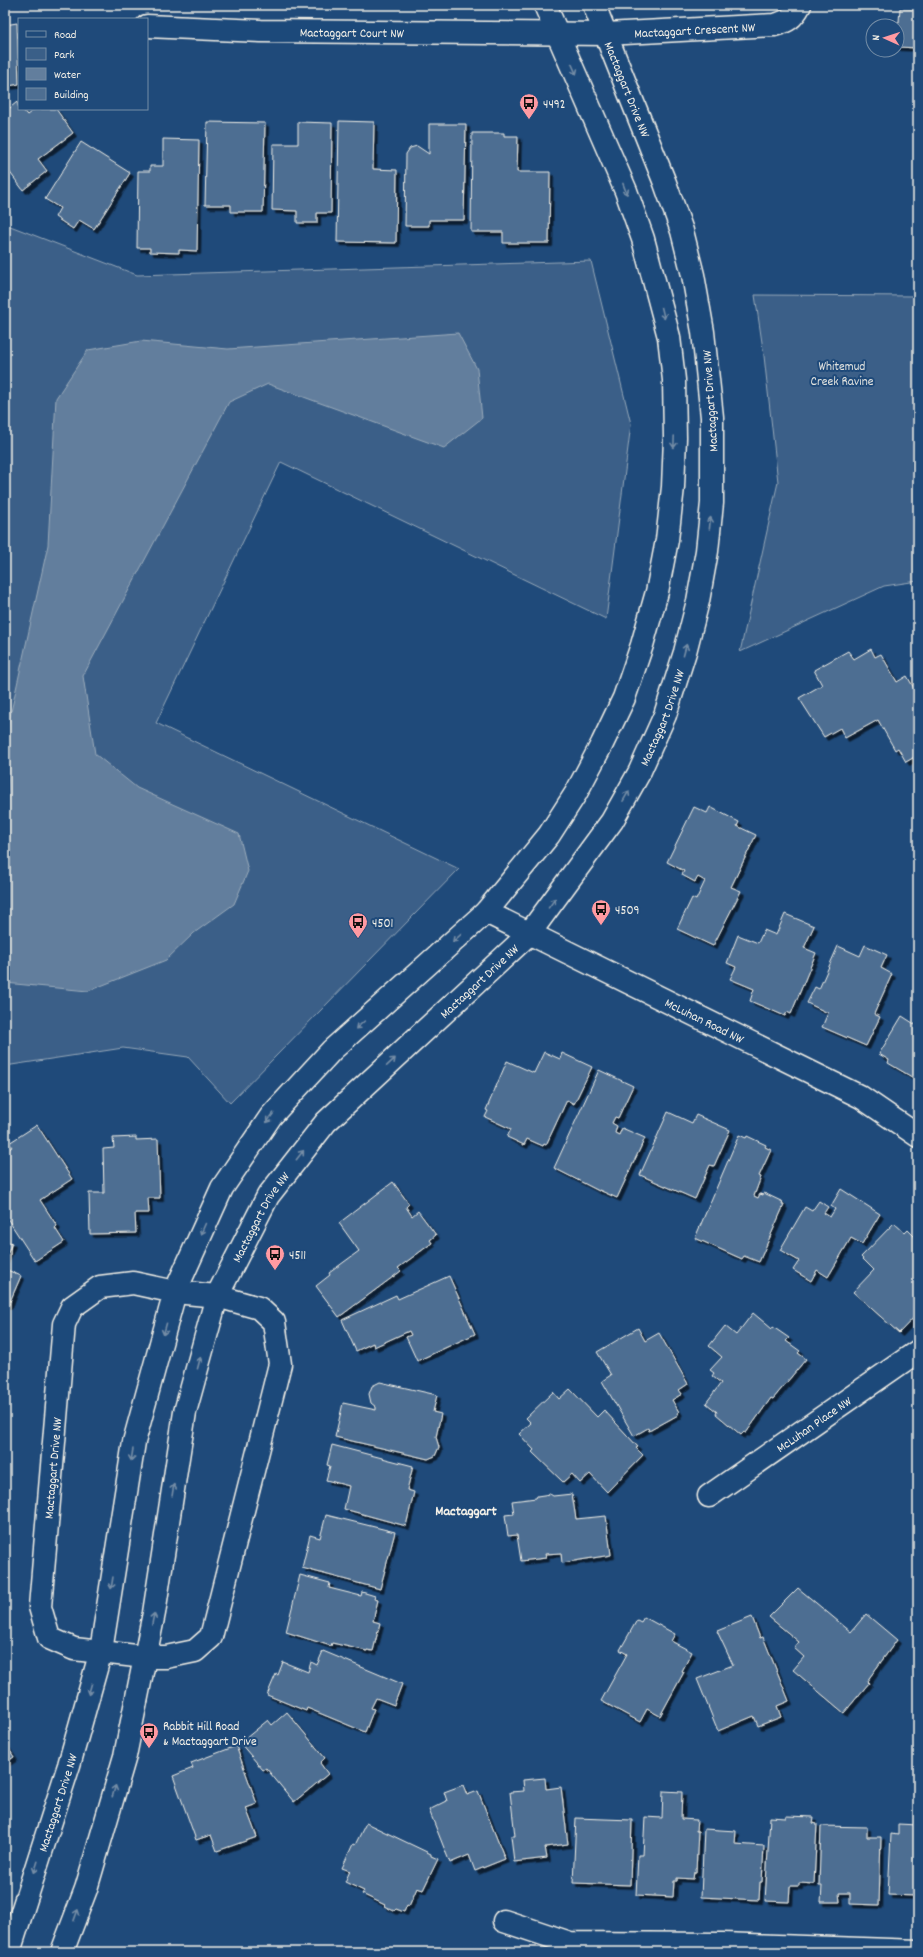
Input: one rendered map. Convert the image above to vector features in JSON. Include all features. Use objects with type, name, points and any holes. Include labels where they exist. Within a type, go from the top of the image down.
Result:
[{"type":"street","name":"Mactaggart Drive NW","points":[[9,1952],[69,1765],[101,1652],[134,1442],[175,1292],[222,1188],[270,1116],[332,1050],[486,912],[549,835],[576,793],[624,698],[642,646],[657,592],[667,540],[673,486],[675,438],[674,380],[669,337],[657,287],[643,239],[626,191],[546,5]]},
{"type":"street","name":"Mactaggart Drive NW","points":[[62,1952],[86,1889],[125,1756],[146,1657],[185,1412],[217,1296],[268,1196],[326,1122],[529,934],[612,821],[640,773],[665,715],[685,652],[698,601],[707,551],[712,503],[714,459],[710,382],[693,275],[682,231],[665,183],[594,5]]},
{"type":"street","name":"Mactaggart Crescent NW","points":[[558,34],[606,34],[774,25],[786,22],[795,15],[800,5]]},
{"type":"street","name":"Mactaggart Court NW","points":[[148,26],[261,31],[558,34]]},
{"type":"street","name":"McLuhan Road NW","points":[[486,912],[861,1098],[918,1136]]},
{"type":"street","name":"Mactaggart Drive NW","points":[[133,1283],[175,1292],[217,1296],[260,1308],[274,1322],[280,1364],[211,1637],[195,1651],[166,1657],[146,1657],[74,1649],[49,1638],[40,1607],[64,1324],[72,1307],[100,1287],[133,1283]]},
{"type":"street","name":"McLuhan Place NW","points":[[709,1496],[918,1351]]},
{"type":"street","points":[[504,1921],[572,1947],[918,1951]]},
{"type":"green space","points":[[5,224],[137,275],[591,261],[631,424],[606,619],[281,462],[156,723],[459,869],[230,1103],[188,1057],[123,1048],[5,1066]]},
{"type":"green space","name":"Whitemud Creek Ravine","points":[[755,295],[918,296],[918,581],[884,586],[740,652],[778,482],[764,356]]},
{"type":"water","points":[[458,333],[477,369],[482,418],[444,448],[268,384],[229,402],[83,676],[95,754],[137,788],[239,834],[248,871],[234,904],[194,933],[166,960],[88,991],[5,983],[5,811],[9,796],[7,730],[48,545],[56,398],[88,350],[141,341],[228,349]]},
{"type":"building","points":[[915,7],[918,7],[918,48],[905,47],[905,18],[899,18],[900,8],[915,9]]},
{"type":"building","points":[[17,23],[18,84],[9,86],[8,81],[5,81],[5,25]]},
{"type":"building","points":[[17,102],[18,110],[23,110],[27,115],[34,110],[57,110],[73,133],[38,159],[47,171],[23,190],[5,166],[5,112]]},
{"type":"building","points":[[339,121],[374,122],[373,169],[397,170],[396,243],[337,242]]},
{"type":"building","points":[[207,122],[265,123],[263,212],[231,212],[231,205],[205,205]]},
{"type":"building","points":[[298,122],[332,123],[331,213],[317,213],[317,223],[297,223],[297,211],[272,210],[273,144],[298,144]]},
{"type":"building","points":[[429,124],[466,124],[464,220],[429,220],[429,226],[405,226],[406,154],[410,148],[417,146],[429,154]]},
{"type":"building","points":[[472,133],[504,133],[504,136],[518,136],[517,172],[550,172],[549,243],[503,243],[503,232],[471,232]]},
{"type":"building","points":[[163,139],[199,140],[197,251],[179,250],[179,253],[150,252],[150,248],[137,248],[138,171],[150,171],[150,166],[163,166]]},
{"type":"building","points":[[81,142],[130,173],[94,229],[79,220],[73,229],[55,217],[60,208],[45,199]]},
{"type":"building","points":[[871,649],[875,657],[881,654],[897,682],[907,676],[918,695],[918,755],[906,762],[898,748],[895,750],[878,720],[845,738],[840,728],[824,737],[799,698],[822,685],[814,670],[848,651],[854,659]]},
{"type":"building","points":[[694,807],[707,813],[710,807],[739,822],[737,826],[756,835],[731,887],[741,891],[713,946],[677,929],[692,898],[696,900],[705,881],[698,877],[695,882],[682,875],[684,871],[667,862]]},
{"type":"building","points":[[785,914],[814,926],[804,948],[816,953],[791,1014],[787,1012],[785,1016],[750,1001],[754,989],[730,979],[736,967],[727,963],[738,935],[758,943],[764,930],[776,935]]},
{"type":"building","points":[[865,945],[887,955],[881,968],[892,974],[874,1014],[880,1017],[866,1046],[822,1027],[828,1013],[807,1003],[815,987],[819,989],[838,946],[860,956]]},
{"type":"building","points":[[902,1016],[916,1025],[918,1022],[917,1080],[888,1063],[889,1060],[879,1054]]},
{"type":"building","points":[[544,1052],[560,1059],[562,1053],[592,1067],[574,1104],[567,1100],[546,1145],[544,1144],[543,1146],[527,1139],[524,1145],[507,1137],[511,1129],[485,1117],[488,1111],[486,1110],[507,1061],[534,1073]]},
{"type":"building","points":[[599,1070],[633,1086],[618,1118],[615,1117],[612,1123],[617,1126],[615,1133],[619,1135],[622,1128],[645,1138],[617,1198],[599,1191],[554,1168]]},
{"type":"building","points":[[668,1112],[692,1123],[696,1115],[730,1130],[714,1166],[710,1165],[695,1199],[640,1175]]},
{"type":"building","points":[[37,1125],[72,1179],[40,1200],[57,1226],[55,1228],[64,1242],[35,1261],[5,1215],[5,1152],[12,1147],[9,1143]]},
{"type":"building","points":[[739,1135],[746,1138],[747,1136],[766,1145],[765,1147],[771,1150],[759,1176],[761,1177],[754,1196],[758,1198],[760,1194],[763,1195],[764,1193],[783,1202],[782,1205],[784,1205],[759,1262],[744,1256],[742,1259],[695,1238]]},
{"type":"building","points":[[136,1137],[136,1140],[158,1139],[160,1198],[148,1198],[149,1213],[135,1213],[136,1233],[90,1234],[89,1193],[104,1193],[103,1149],[114,1148],[113,1138]]},
{"type":"building","points":[[393,1182],[409,1204],[406,1207],[412,1216],[418,1211],[436,1235],[430,1240],[432,1243],[398,1268],[401,1271],[339,1317],[316,1286],[330,1275],[329,1273],[359,1251],[339,1223]]},
{"type":"building","points":[[841,1189],[880,1214],[862,1244],[851,1238],[828,1277],[817,1270],[811,1281],[793,1270],[799,1261],[780,1250],[805,1207],[812,1211],[819,1201],[828,1207],[824,1213],[830,1217],[835,1209],[831,1206]]},
{"type":"building","points":[[894,1223],[905,1233],[908,1230],[918,1240],[918,1313],[899,1333],[853,1292],[874,1270],[861,1257]]},
{"type":"building","points":[[5,1241],[12,1243],[5,1260]]},
{"type":"building","points":[[5,1269],[21,1276],[8,1306],[5,1305]]},
{"type":"building","points":[[449,1276],[475,1334],[417,1361],[406,1337],[411,1335],[409,1331],[374,1347],[373,1343],[356,1351],[342,1320],[396,1295],[398,1299]]},
{"type":"building","points":[[753,1313],[772,1329],[773,1327],[789,1338],[786,1341],[800,1351],[798,1353],[806,1359],[773,1399],[771,1398],[746,1433],[744,1432],[741,1435],[716,1414],[717,1412],[706,1403],[721,1383],[712,1376],[714,1373],[710,1370],[722,1357],[709,1346],[725,1326],[736,1335]]},
{"type":"building","points":[[638,1328],[645,1341],[659,1333],[688,1384],[679,1390],[682,1394],[672,1400],[679,1412],[677,1413],[678,1415],[649,1431],[648,1428],[634,1436],[602,1381],[611,1375],[597,1352]]},
{"type":"building","points":[[380,1382],[437,1395],[433,1412],[441,1414],[436,1437],[439,1447],[435,1456],[428,1459],[335,1437],[343,1403],[376,1410],[376,1407],[371,1403],[369,1394],[372,1386]]},
{"type":"building","points":[[570,1389],[597,1417],[604,1410],[638,1447],[636,1448],[643,1455],[607,1492],[590,1474],[580,1483],[572,1474],[563,1482],[532,1452],[534,1450],[519,1434],[531,1423],[526,1418],[553,1392],[559,1399]]},
{"type":"building","points":[[332,1445],[413,1466],[407,1490],[414,1492],[406,1526],[344,1509],[349,1486],[326,1480],[330,1466],[327,1465]]},
{"type":"building","points":[[550,1494],[553,1496],[572,1494],[576,1519],[606,1516],[611,1555],[562,1563],[561,1553],[545,1554],[546,1558],[521,1561],[517,1535],[508,1536],[505,1515],[514,1514],[512,1501],[536,1498],[537,1496]]},
{"type":"building","points":[[326,1515],[395,1532],[380,1589],[302,1568],[310,1535],[320,1538]]},
{"type":"building","points":[[300,1575],[330,1583],[329,1588],[361,1596],[362,1592],[375,1596],[374,1599],[378,1600],[373,1621],[380,1623],[373,1651],[332,1643],[331,1646],[286,1632]]},
{"type":"building","points":[[798,1588],[851,1632],[866,1614],[897,1640],[867,1681],[869,1683],[844,1713],[793,1670],[804,1657],[794,1648],[799,1642],[769,1617]]},
{"type":"building","points":[[644,1617],[675,1634],[671,1641],[692,1652],[682,1671],[684,1672],[660,1716],[647,1709],[640,1722],[601,1701],[627,1654],[620,1650],[637,1620],[641,1622]]},
{"type":"building","points":[[752,1617],[760,1638],[763,1637],[789,1701],[777,1706],[781,1717],[758,1726],[754,1716],[718,1731],[697,1679],[733,1665],[717,1631]]},
{"type":"building","points":[[323,1651],[402,1684],[394,1705],[376,1698],[371,1708],[374,1709],[365,1732],[307,1708],[306,1711],[267,1695],[283,1662],[308,1672],[311,1662],[317,1665]]},
{"type":"building","points":[[287,1712],[325,1758],[320,1763],[328,1774],[294,1802],[266,1768],[263,1770],[240,1743],[268,1720],[272,1725]]},
{"type":"building","points":[[5,1743],[14,1757],[5,1763]]},
{"type":"building","points":[[236,1746],[257,1804],[246,1808],[257,1837],[217,1851],[211,1835],[196,1840],[173,1776],[193,1768],[191,1763]]},
{"type":"building","points":[[545,1778],[546,1789],[561,1787],[568,1844],[545,1847],[547,1858],[514,1862],[511,1836],[515,1836],[510,1792],[524,1791],[523,1780]]},
{"type":"building","points":[[463,1785],[467,1795],[478,1791],[505,1859],[475,1871],[469,1855],[450,1863],[429,1810],[447,1801],[444,1792]]},
{"type":"building","points":[[663,1791],[682,1792],[681,1819],[697,1820],[696,1831],[698,1831],[696,1872],[694,1872],[693,1879],[677,1878],[677,1881],[674,1881],[673,1897],[636,1895],[638,1855],[643,1855],[645,1817],[662,1818]]},
{"type":"building","points":[[786,1816],[814,1817],[813,1823],[817,1824],[814,1884],[799,1883],[799,1886],[790,1886],[789,1902],[765,1901],[770,1817],[786,1818]]},
{"type":"building","points":[[576,1818],[632,1820],[630,1885],[573,1883]]},
{"type":"building","points":[[366,1823],[431,1854],[431,1856],[438,1859],[423,1890],[417,1888],[409,1906],[407,1905],[404,1912],[396,1909],[394,1911],[384,1906],[385,1905],[362,1894],[364,1891],[345,1882],[350,1871],[342,1868],[353,1844],[355,1845]]},
{"type":"building","points":[[898,1824],[918,1825],[918,1896],[888,1895],[891,1834],[898,1835]]},
{"type":"building","points":[[821,1826],[867,1827],[867,1837],[881,1837],[879,1905],[850,1904],[850,1893],[839,1893],[840,1902],[821,1902],[822,1886],[819,1886]]},
{"type":"building","points":[[704,1829],[736,1831],[735,1844],[764,1846],[762,1882],[760,1882],[759,1900],[701,1897]]},
{"type":"place","name":"4492","points":[[529,120]]},
{"type":"place","name":"4509","points":[[601,926]]},
{"type":"place","name":"4501","points":[[358,939]]},
{"type":"place","name":"4511","points":[[275,1271]]},
{"type":"place","name":"Rabbit Hill Road & Mactaggart Drive","points":[[149,1749]]},
{"type":"district","name":"Mactaggart","points":[[466,1510]]}]
